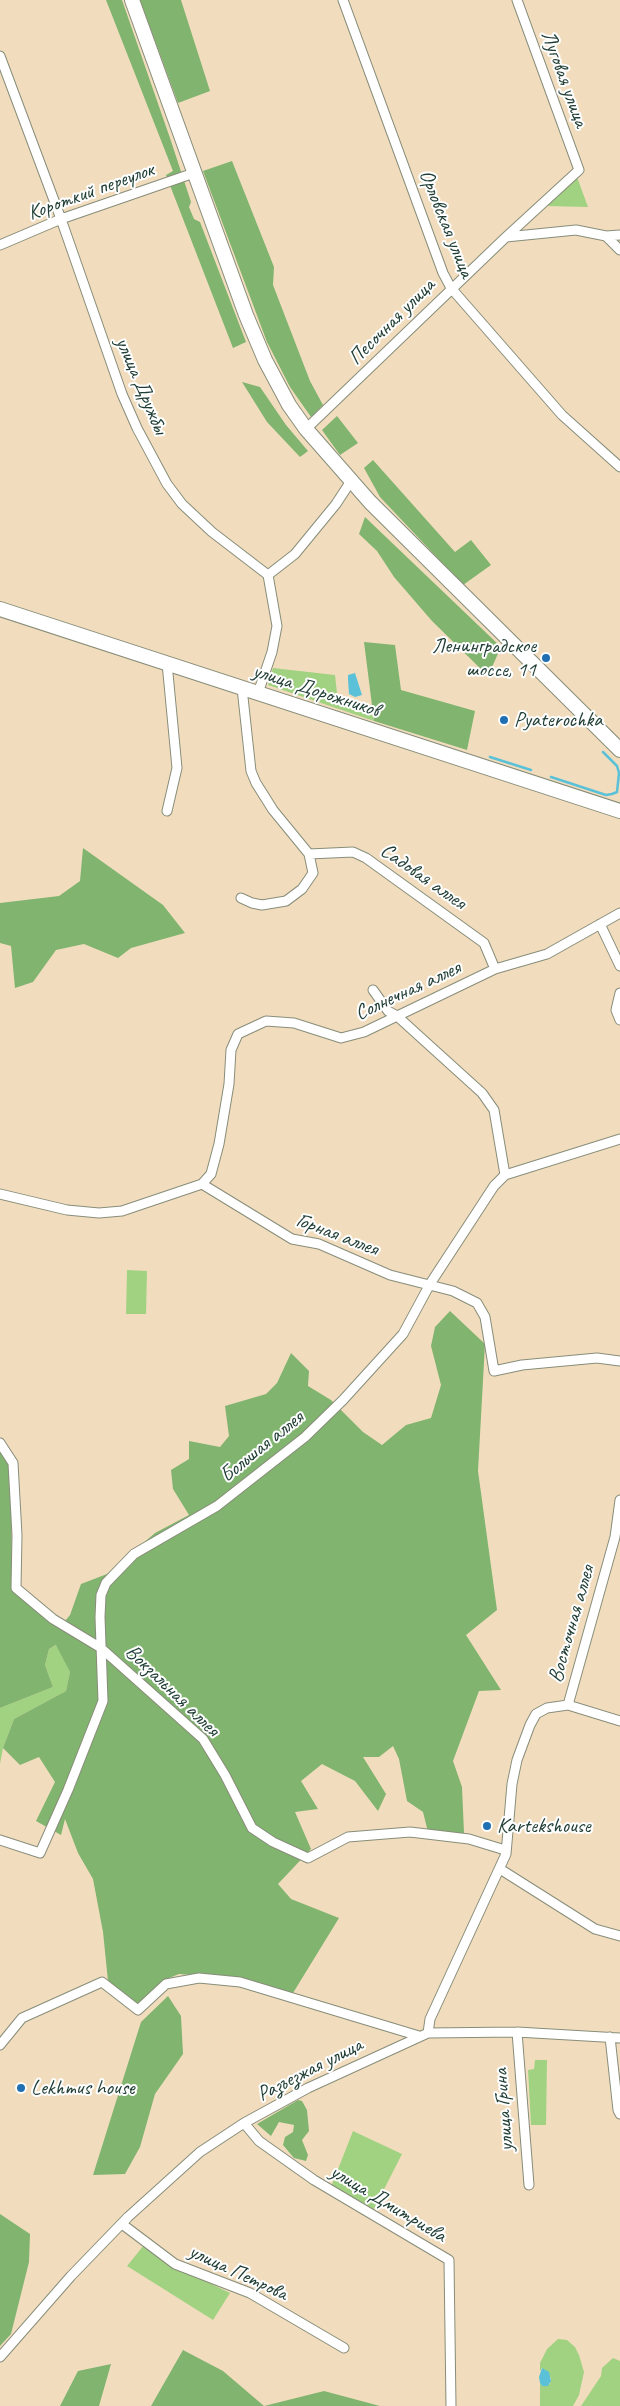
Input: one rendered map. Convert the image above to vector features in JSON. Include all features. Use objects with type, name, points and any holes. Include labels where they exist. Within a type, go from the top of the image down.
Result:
[{"type":"main road","points":[[132,0],[259,347],[289,405],[306,429],[351,481],[620,750]]},
{"type":"main road","name":"улица Дорожников","points":[[0,609],[617,808]]},
{"type":"street","name":"Орловская улица","points":[[343,0],[443,273],[451,288],[562,415],[620,467]]},
{"type":"street","name":"Луговая улица","points":[[517,0],[579,170]]},
{"type":"street","name":"улица Дружбы","points":[[0,56],[61,219],[122,394],[137,428],[168,484],[196,518],[268,575]]},
{"type":"street","name":"Песочная улица","points":[[306,429],[451,288],[579,170]]},
{"type":"street","name":"Короткий переулок","points":[[0,245],[61,219],[194,173]]},
{"type":"street","points":[[506,237],[576,230],[606,236],[620,235]]},
{"type":"street","points":[[606,236],[620,250]]},
{"type":"street","points":[[258,693],[272,652],[277,626],[268,575],[282,566],[300,548],[336,504],[351,481]]},
{"type":"street","points":[[167,663],[178,768],[167,811]]},
{"type":"street","points":[[241,898],[252,904],[262,905],[286,901],[302,889],[312,872],[309,854],[273,810],[256,784],[251,771],[242,688]]},
{"type":"street","name":"Садовая аллея","points":[[309,854],[353,852],[366,858],[484,943],[496,969]]},
{"type":"street","name":"Солнечная аллея","points":[[202,1184],[211,1174],[219,1144],[231,1050],[238,1034],[266,1021],[294,1023],[341,1038],[384,1024],[496,969],[547,954],[620,913]]},
{"type":"street","points":[[600,924],[620,966]]},
{"type":"street","points":[[373,990],[388,1011],[397,1016],[482,1093],[494,1110],[505,1175],[620,1139]]},
{"type":"street","points":[[620,994],[616,1010],[620,1020]]},
{"type":"street","name":"Большая аллея","points":[[0,1840],[40,1853],[100,1712],[104,1688],[101,1648],[101,1595],[106,1583],[134,1554],[217,1506],[305,1437],[343,1400],[403,1334],[430,1284],[494,1186],[505,1175]]},
{"type":"street","points":[[0,1194],[67,1210],[100,1213],[122,1211],[202,1184]]},
{"type":"street","name":"Горная аллея","points":[[202,1184],[292,1238],[319,1244],[390,1275],[453,1291],[477,1303],[485,1317],[494,1371],[522,1365],[597,1358],[620,1361]]},
{"type":"street","name":"Вокзальная аллея","points":[[0,1443],[13,1463],[17,1535],[16,1588],[52,1619],[101,1648],[203,1739],[225,1775],[252,1828],[273,1842],[308,1858],[348,1837],[410,1832],[469,1839],[505,1850]]},
{"type":"street","name":"Восточная аллея","points":[[428,2033],[430,2019],[500,1869],[505,1850],[512,1784],[517,1760],[530,1725],[536,1714],[547,1708],[568,1705],[615,1537],[620,1500]]},
{"type":"street","points":[[568,1705],[620,1722]]},
{"type":"street","points":[[500,1869],[595,1929],[620,1936]]},
{"type":"street","points":[[0,2045],[22,2018],[102,1982],[138,2010],[166,1984],[199,1978],[240,1982],[419,2036]]},
{"type":"street","name":"Разъезжая улица","points":[[0,2357],[72,2276],[122,2224],[200,2152],[244,2123],[308,2088],[428,2033],[517,2032],[620,2038]]},
{"type":"street","name":"улица Грина","points":[[517,2032],[528,2185]]},
{"type":"street","points":[[610,2037],[620,2114]]},
{"type":"street","name":"улица Дмитриева","points":[[244,2123],[259,2141],[314,2180],[449,2260],[451,2406]]},
{"type":"street","name":"улица Петрова","points":[[122,2224],[175,2264],[250,2293],[344,2348]]},
{"type":"green space","points":[[106,0],[122,0],[191,202],[189,207],[194,219],[200,222],[246,342],[233,348],[166,175],[173,171]]},
{"type":"green space","points":[[140,0],[181,0],[210,91],[178,103]]},
{"type":"green space","points":[[232,161],[274,267],[273,285],[310,381],[323,405],[311,417],[290,387],[267,342],[203,171]]},
{"type":"green space","points":[[577,177],[588,207],[545,206]]},
{"type":"green space","points":[[242,382],[260,387],[286,425],[308,451],[300,457],[267,422]]},
{"type":"green space","points":[[337,416],[358,443],[340,455],[322,430]]},
{"type":"green space","points":[[373,460],[455,552],[471,540],[491,565],[463,585],[380,497],[364,468]]},
{"type":"green space","points":[[365,517],[501,647],[488,676],[432,621],[394,577],[377,551],[359,534]]},
{"type":"green space","points":[[364,642],[395,645],[401,690],[475,711],[467,750],[374,721]]},
{"type":"green space","points":[[273,668],[335,675],[338,702],[372,711],[374,721],[268,685]]},
{"type":"green space","points":[[83,848],[163,905],[185,933],[131,948],[118,958],[84,944],[56,950],[33,982],[15,988],[11,946],[0,943],[0,903],[59,896],[80,881]]},
{"type":"green space","points":[[127,1270],[147,1271],[146,1314],[126,1314]]},
{"type":"green space","points":[[450,1311],[485,1344],[478,1471],[497,1610],[466,1635],[501,1690],[479,1691],[453,1761],[462,1787],[464,1833],[428,1832],[423,1812],[407,1801],[399,1759],[393,1746],[379,1757],[363,1757],[386,1794],[378,1811],[355,1781],[322,1764],[301,1781],[318,1809],[295,1812],[311,1849],[278,1884],[291,1899],[339,1918],[293,1993],[241,1979],[179,1974],[162,1981],[137,2005],[108,1981],[103,1932],[93,1879],[78,1853],[65,1819],[61,1835],[36,1821],[55,1782],[39,1757],[20,1765],[3,1748],[14,1719],[66,1691],[70,1672],[56,1645],[49,1649],[45,1665],[53,1687],[0,1708],[0,1451],[11,1468],[12,1589],[60,1627],[70,1615],[81,1584],[107,1574],[155,1533],[189,1515],[173,1489],[171,1470],[189,1459],[189,1441],[220,1447],[229,1436],[225,1406],[266,1394],[277,1383],[291,1353],[309,1371],[308,1386],[331,1400],[363,1432],[382,1445],[406,1425],[431,1418],[441,1385],[431,1346],[435,1327]]},
{"type":"green space","points":[[57,1645],[70,1672],[66,1691],[14,1719],[3,1748],[0,1764],[0,1708],[53,1687],[45,1665],[49,1649]]},
{"type":"green space","points":[[168,1996],[181,2016],[183,2054],[155,2094],[140,2147],[125,2174],[93,2175],[141,2022]]},
{"type":"green space","points":[[535,2060],[547,2060],[546,2125],[531,2125],[528,2070],[534,2069]]},
{"type":"green space","points":[[298,2100],[302,2101],[307,2110],[309,2131],[302,2140],[308,2155],[306,2161],[294,2158],[283,2145],[285,2137],[293,2132],[294,2125],[279,2122],[271,2136],[257,2124]]},
{"type":"green space","points":[[353,2131],[402,2154],[373,2211],[331,2187]]},
{"type":"green space","points":[[0,2214],[30,2234],[29,2262],[11,2334],[0,2346]]},
{"type":"green space","points":[[144,2245],[167,2262],[230,2293],[213,2320],[127,2266]]},
{"type":"green space","points":[[558,2339],[567,2340],[575,2347],[579,2355],[584,2372],[579,2395],[573,2406],[540,2406],[540,2383],[542,2386],[550,2384],[551,2378],[542,2368],[540,2371],[540,2363],[547,2349]]},
{"type":"green space","points":[[183,2350],[223,2371],[264,2406],[151,2406]]},
{"type":"green space","points":[[613,2358],[620,2361],[620,2406],[581,2406],[601,2376],[602,2368]]},
{"type":"green space","points":[[111,2364],[99,2406],[60,2406],[78,2371]]},
{"type":"green space","points":[[324,2391],[380,2406],[264,2406]]},
{"type":"water","points":[[355,673],[362,695],[355,697],[349,694],[348,675]]},
{"type":"water","points":[[542,2368],[549,2372],[551,2381],[548,2386],[542,2386],[540,2383],[539,2377]]},
{"type":"waterway","points":[[551,777],[606,795],[617,792],[619,773],[617,766],[603,752]]},
{"type":"waterway","points":[[490,757],[531,770]]},
{"type":"place","name":"Ленинградское шоссе, 11","points":[[546,658]]},
{"type":"place","name":"Pyaterochka","points":[[504,720]]},
{"type":"place","name":"Kartekshouse","points":[[487,1826]]},
{"type":"place","name":"Lekhmus house","points":[[21,2088]]}]
